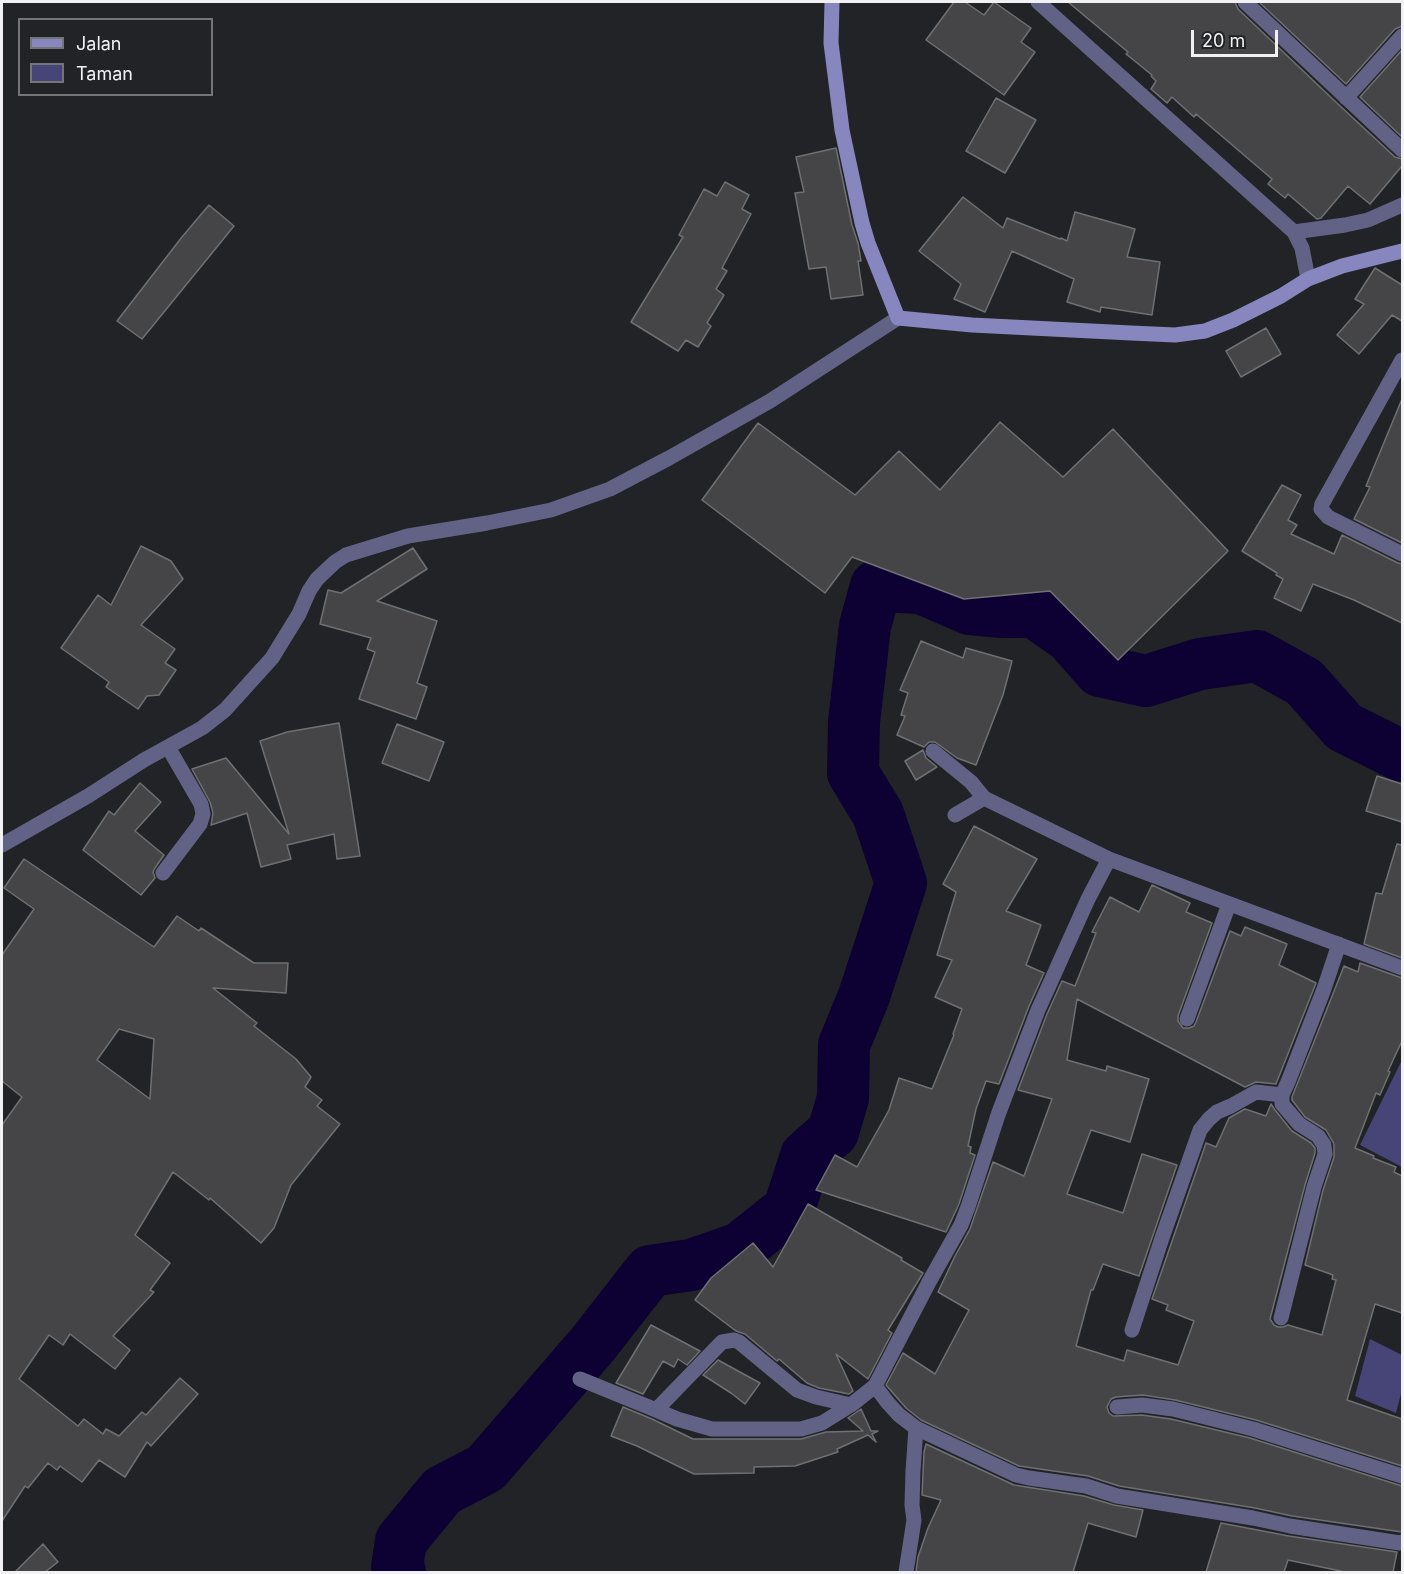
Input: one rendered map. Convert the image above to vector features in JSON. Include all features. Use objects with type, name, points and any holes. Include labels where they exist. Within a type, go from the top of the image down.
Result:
[{"type":"street","points":[[832,2],[831,43],[844,141],[865,233],[898,318]]},
{"type":"street","points":[[1038,2],[1294,232],[1302,249],[1308,279]]},
{"type":"street","points":[[1245,2],[1402,150]]},
{"type":"street","points":[[1346,98],[1402,36]]},
{"type":"street","points":[[1294,232],[1368,220],[1402,205]]},
{"type":"street","points":[[2,845],[202,728],[225,710],[272,658],[317,579],[346,555],[408,536],[551,510],[610,489],[770,401],[898,318],[972,325],[1175,335],[1205,331],[1233,320],[1281,296],[1308,279],[1342,266],[1402,251]]},
{"type":"street","points":[[1402,360],[1321,509],[1328,517],[1402,554]]},
{"type":"street","points":[[163,873],[200,824],[203,813],[201,804],[168,747]]},
{"type":"street","points":[[933,751],[971,782],[984,798],[1109,859],[1402,968]]},
{"type":"street","points":[[955,815],[984,798]]},
{"type":"street","points":[[580,1379],[677,1419],[712,1429],[801,1429],[822,1423],[851,1405],[875,1386],[961,1225],[998,1115],[1038,1010],[1088,899],[1109,859]]},
{"type":"street","points":[[1187,1019],[1229,904]]},
{"type":"street","points":[[1281,1318],[1324,1154],[1324,1145],[1318,1136],[1299,1124],[1282,1104],[1282,1095],[1324,989],[1339,944]]},
{"type":"street","points":[[1132,1330],[1200,1130],[1217,1112],[1256,1092],[1282,1095]]},
{"type":"street","points":[[656,1410],[722,1342],[734,1340],[797,1390],[851,1405]]},
{"type":"street","points":[[875,1386],[899,1415],[916,1428],[1016,1475],[1086,1486],[1117,1496],[1290,1526],[1402,1542]]},
{"type":"street","points":[[1117,1407],[1142,1405],[1173,1409],[1253,1429],[1402,1476]]},
{"type":"street","points":[[906,1572],[914,1520],[912,1505],[916,1428]]},
{"type":"green space","points":[[1402,1060],[1402,1167],[1360,1145]]},
{"type":"green space","points":[[1370,1339],[1402,1355],[1402,1390],[1396,1413],[1355,1396]]},
{"type":"building","points":[[954,2],[965,2],[984,15],[994,2],[1031,28],[1021,42],[1035,52],[1004,95],[926,40]]},
{"type":"building","points":[[1068,2],[1235,2],[1238,9],[1339,105],[1395,157],[1402,159],[1402,166],[1370,204],[1348,186],[1321,218],[1317,219],[1288,194],[1285,198],[1268,184],[1272,179],[1196,114],[1194,117],[1172,97],[1167,103],[1151,89],[1156,81],[1152,75]]},
{"type":"building","points":[[1259,2],[1402,2],[1402,26],[1395,29],[1346,84]]},
{"type":"building","points":[[1402,50],[1402,137],[1360,97]]},
{"type":"building","points":[[996,98],[1036,120],[1005,173],[966,151]]},
{"type":"building","points":[[836,148],[858,243],[863,295],[831,299],[826,267],[809,269],[795,193],[804,192],[796,157]]},
{"type":"building","points":[[725,182],[749,195],[742,209],[751,214],[722,268],[727,271],[716,289],[724,295],[707,323],[711,326],[698,347],[686,340],[678,351],[631,322],[683,237],[679,235],[704,189],[717,196]]},
{"type":"building","points":[[963,197],[1003,228],[1007,218],[1067,241],[1075,212],[1135,229],[1127,257],[1160,262],[1152,315],[1101,307],[1100,312],[1067,302],[1074,279],[1012,251],[985,312],[954,299],[961,284],[919,251]]},
{"type":"building","points":[[209,205],[234,226],[142,339],[117,321]]},
{"type":"building","points":[[1375,268],[1402,285],[1402,321],[1392,315],[1359,354],[1337,335],[1364,304],[1355,299]]},
{"type":"building","points":[[1266,328],[1281,354],[1241,377],[1226,351]]},
{"type":"building","points":[[1402,399],[1402,543],[1354,519],[1370,487],[1366,486]]},
{"type":"building","points":[[1000,422],[1063,477],[1113,429],[1228,551],[1118,660],[1050,591],[964,599],[852,557],[825,593],[702,500],[758,423],[855,495],[899,451],[940,490]]},
{"type":"building","points":[[1282,485],[1301,495],[1288,520],[1297,525],[1291,534],[1334,554],[1342,535],[1402,564],[1402,623],[1354,600],[1313,584],[1301,611],[1274,598],[1283,579],[1242,551]]},
{"type":"building","points":[[141,546],[171,561],[183,579],[141,625],[175,649],[165,663],[176,670],[159,695],[147,696],[138,709],[106,687],[109,682],[61,648],[98,595],[111,605]]},
{"type":"building","points":[[413,548],[427,569],[377,601],[437,621],[417,683],[427,687],[416,719],[359,699],[375,652],[367,649],[371,638],[320,624],[328,590],[341,593]]},
{"type":"building","points":[[921,641],[963,658],[966,648],[1012,661],[1003,695],[976,765],[957,758],[935,742],[929,742],[924,747],[897,735],[905,716],[901,715],[908,693],[900,690]]},
{"type":"building","points":[[339,723],[360,856],[337,859],[334,834],[287,845],[291,859],[261,867],[247,813],[211,825],[213,813],[210,802],[192,769],[226,758],[289,834],[260,741],[287,732]]},
{"type":"building","points":[[397,724],[444,742],[429,781],[382,763]]},
{"type":"building","points":[[923,750],[926,758],[937,767],[916,780],[905,761]]},
{"type":"building","points":[[1377,776],[1402,784],[1402,822],[1366,811]]},
{"type":"building","points":[[140,783],[161,802],[135,831],[164,855],[153,872],[155,878],[141,895],[83,850],[109,811],[114,815]]},
{"type":"building","points":[[974,826],[1037,859],[1006,911],[1041,925],[1026,965],[1044,973],[999,1084],[986,1081],[976,1109],[968,1146],[971,1147],[970,1153],[975,1155],[959,1204],[946,1232],[816,1190],[835,1155],[857,1167],[889,1110],[899,1078],[932,1089],[962,1009],[935,997],[952,960],[937,955],[956,892],[943,884]]},
{"type":"building","points":[[1397,844],[1402,845],[1402,958],[1364,944],[1376,893],[1382,894]]},
{"type":"building","points":[[24,859],[154,947],[177,916],[199,931],[201,928],[254,963],[288,963],[286,993],[213,988],[257,1023],[254,1026],[296,1059],[311,1077],[305,1087],[322,1100],[317,1106],[340,1124],[291,1185],[274,1228],[261,1243],[210,1198],[209,1200],[173,1172],[135,1235],[170,1263],[150,1290],[154,1292],[113,1336],[130,1350],[115,1369],[70,1334],[63,1345],[49,1335],[19,1379],[78,1426],[84,1419],[103,1434],[106,1429],[119,1436],[142,1412],[146,1415],[180,1378],[198,1394],[151,1446],[147,1442],[125,1477],[99,1460],[82,1482],[60,1466],[57,1470],[48,1463],[28,1488],[25,1486],[2,1521],[2,1125],[22,1097],[2,1081],[2,955],[34,909],[4,888]],"holes":[[[119,1029],[154,1039],[150,1099],[97,1060]]]},
{"type":"building","points":[[1152,885],[1190,903],[1186,912],[1212,923],[1178,1016],[1178,1021],[1183,1028],[1194,1026],[1196,1022],[1230,931],[1241,936],[1245,927],[1287,944],[1279,965],[1316,983],[1276,1084],[1256,1082],[1245,1087],[1077,999],[1067,1060],[1106,1071],[1107,1066],[1149,1079],[1130,1142],[1091,1130],[1067,1194],[1123,1213],[1142,1154],[1177,1165],[1139,1276],[1103,1264],[1093,1290],[1091,1290],[1076,1346],[1124,1361],[1127,1350],[1178,1365],[1194,1321],[1166,1310],[1168,1305],[1152,1299],[1206,1143],[1216,1147],[1229,1118],[1245,1109],[1266,1116],[1271,1104],[1292,1131],[1311,1143],[1315,1148],[1315,1153],[1270,1319],[1278,1327],[1288,1325],[1322,1335],[1336,1280],[1332,1279],[1333,1275],[1305,1265],[1323,1190],[1334,1157],[1334,1144],[1326,1130],[1305,1117],[1292,1097],[1344,966],[1358,972],[1360,963],[1402,978],[1402,1041],[1380,1095],[1376,1093],[1355,1148],[1396,1167],[1394,1172],[1402,1176],[1402,1313],[1375,1304],[1347,1400],[1402,1419],[1402,1466],[1256,1420],[1175,1400],[1143,1395],[1116,1397],[1111,1399],[1107,1407],[1113,1416],[1142,1415],[1171,1419],[1250,1438],[1402,1486],[1402,1532],[1292,1516],[1119,1486],[1088,1476],[1019,1466],[921,1420],[906,1408],[886,1385],[903,1353],[935,1374],[969,1310],[938,1292],[970,1229],[993,1162],[1024,1176],[1052,1099],[1018,1090],[1047,1014],[1062,981],[1075,986],[1096,933],[1092,932],[1110,897],[1139,912]]},
{"type":"building","points":[[808,1204],[902,1258],[901,1260],[923,1273],[888,1330],[892,1333],[868,1379],[836,1354],[853,1391],[849,1394],[807,1383],[779,1359],[777,1361],[745,1334],[736,1331],[695,1300],[711,1278],[753,1243],[773,1267]]},
{"type":"building","points":[[651,1325],[700,1351],[687,1365],[678,1359],[674,1367],[663,1361],[643,1394],[616,1383]]},
{"type":"building","points":[[718,1360],[760,1383],[745,1404],[703,1375]]},
{"type":"building","points":[[623,1407],[693,1439],[801,1439],[826,1432],[863,1431],[848,1418],[861,1409],[871,1431],[878,1431],[872,1434],[876,1442],[868,1435],[837,1449],[838,1452],[795,1466],[754,1467],[754,1473],[694,1474],[611,1436]]},
{"type":"building","points":[[926,1444],[1014,1485],[1084,1496],[1114,1505],[1143,1510],[1136,1537],[1088,1523],[1073,1572],[916,1572],[918,1557],[928,1528],[941,1500],[922,1495]]},
{"type":"building","points":[[1221,1523],[1397,1552],[1393,1572],[1345,1572],[1288,1560],[1284,1572],[1206,1572]]},
{"type":"building","points":[[43,1544],[58,1562],[45,1572],[15,1572]]},
{"type":"waterway","points":[[400,1572],[397,1567],[401,1541],[442,1491],[486,1468],[593,1344],[650,1271],[691,1265],[740,1248],[789,1209],[806,1156],[833,1132],[843,1098],[844,1045],[864,996],[901,883],[878,814],[853,773],[854,722],[865,626],[876,586],[921,588],[970,609],[1034,612],[1070,637],[1100,671],[1146,681],[1200,664],[1257,656],[1304,682],[1344,727],[1402,756]]}]
